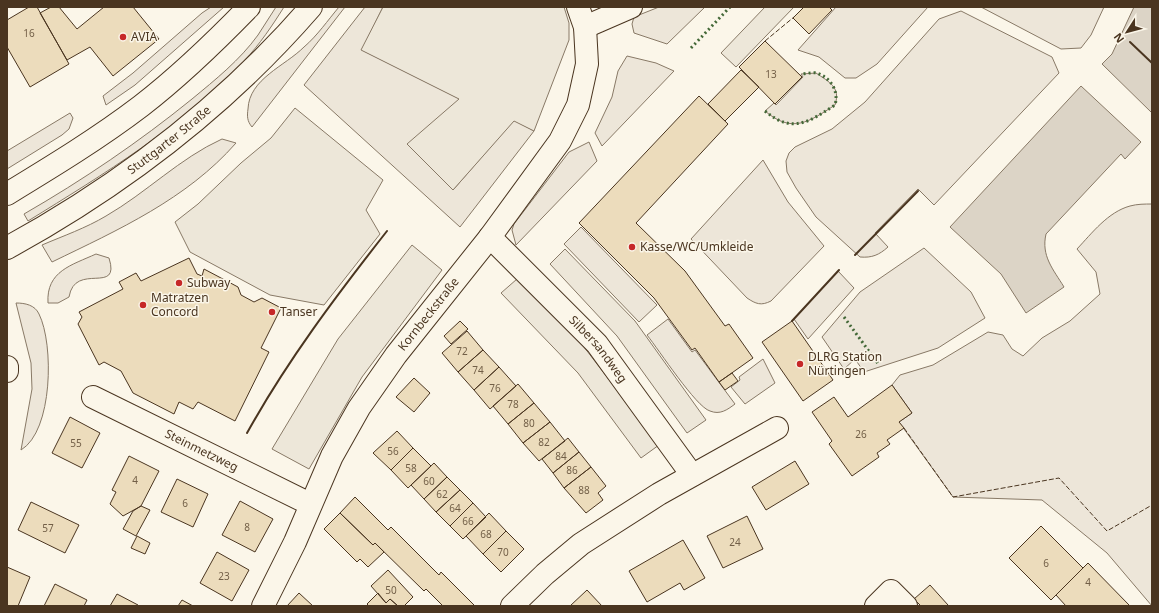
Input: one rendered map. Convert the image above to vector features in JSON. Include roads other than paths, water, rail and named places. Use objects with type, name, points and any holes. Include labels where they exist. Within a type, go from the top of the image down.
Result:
[{"type":"street","points":[[7,194],[93,141],[143,104],[210,47],[249,7]]},
{"type":"street","name":"Stuttgarter Straße","points":[[7,248],[102,189],[159,148],[216,104],[283,39],[311,7]]},
{"type":"street","name":"Kornbeckstraße","points":[[263,606],[295,542],[310,504],[332,456],[359,408],[396,355],[490,237],[560,141],[578,105],[587,64],[585,27],[578,7]]},
{"type":"street","points":[[585,27],[631,7]]},
{"type":"street","name":"Silbersandweg","points":[[490,237],[597,344],[692,474]]},
{"type":"street","points":[[7,367],[7,372]]},
{"type":"street","name":"Steinmetzweg","points":[[92,397],[310,504]]},
{"type":"street","points":[[512,606],[581,544],[692,474],[777,428]]},
{"type":"street","points":[[876,606],[891,591],[906,606]]},
{"type":"place","name":"AVIA","points":[[123,37]]},
{"type":"place","name":"Kasse/WC/Umkleide","points":[[632,247]]},
{"type":"place","name":"Subway","points":[[179,283]]},
{"type":"place","name":"Matratzen Concord","points":[[143,305]]},
{"type":"place","name":"Tanser","points":[[272,312]]},
{"type":"place","name":"DLRG Station Nürtingen","points":[[800,364]]}]
